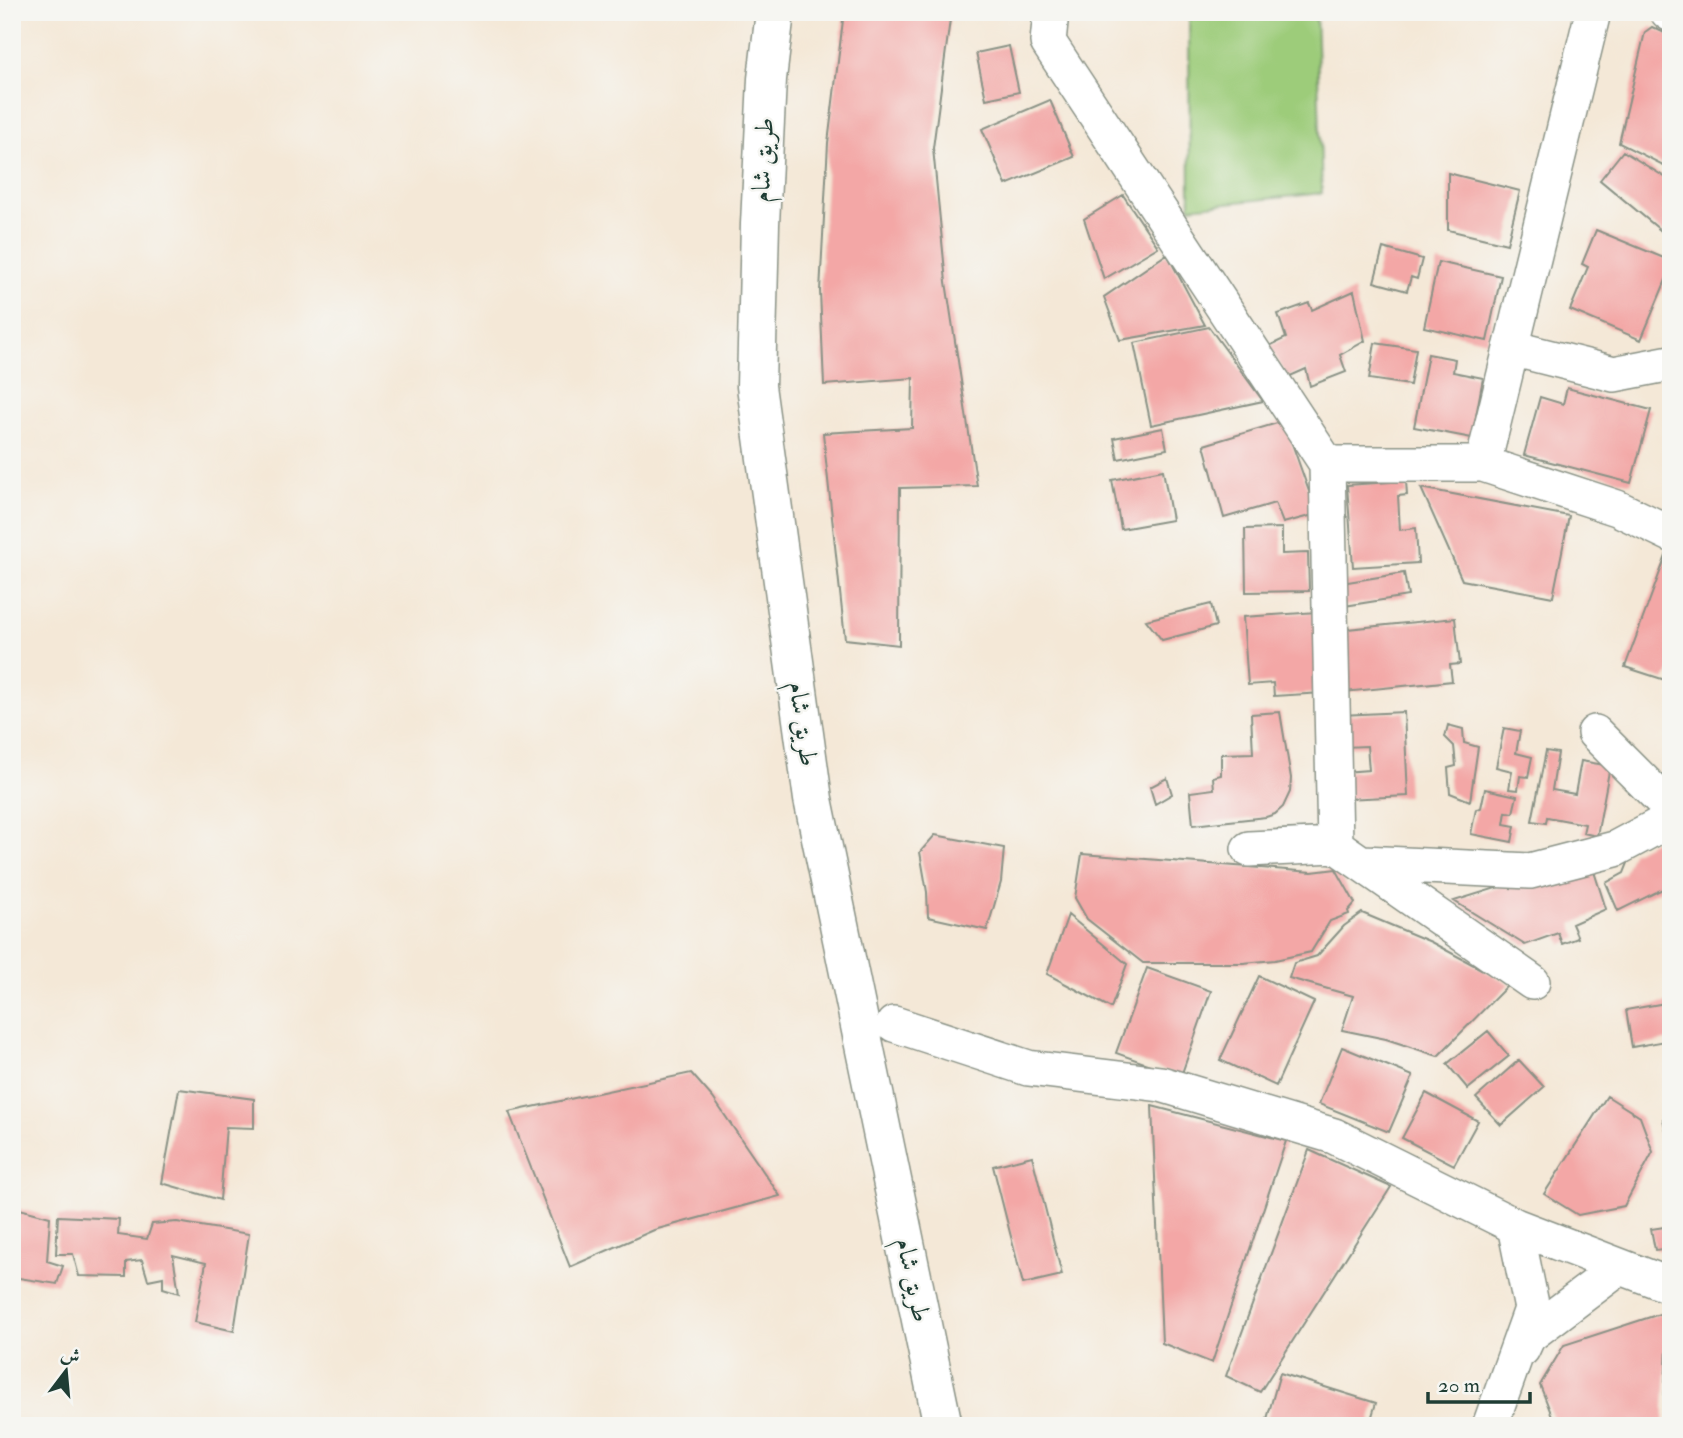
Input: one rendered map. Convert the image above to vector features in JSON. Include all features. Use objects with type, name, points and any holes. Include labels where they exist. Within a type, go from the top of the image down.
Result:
[{"type":"main road","name":"طريق شام","points":[[775,12],[765,118],[756,386],[813,800],[943,1426]]},
{"type":"street","points":[[1051,12],[1048,41],[1327,464],[1349,854]]},
{"type":"street","points":[[1483,464],[1593,12]]},
{"type":"street","points":[[1511,348],[1614,374],[1671,363]]},
{"type":"street","points":[[1327,464],[1483,464],[1617,508],[1671,534]]},
{"type":"street","points":[[1595,733],[1671,809]]},
{"type":"street","points":[[1249,849],[1349,854],[1530,871],[1615,849],[1671,819]]},
{"type":"street","points":[[1349,854],[1532,982]]},
{"type":"street","points":[[894,1024],[1028,1068],[1161,1084],[1334,1136],[1515,1226],[1671,1286]]},
{"type":"street","points":[[1490,1426],[1532,1309],[1515,1226]]},
{"type":"street","points":[[1490,1426],[1528,1336],[1620,1267]]},
{"type":"green space","points":[[1189,12],[1316,12],[1322,193],[1190,207]]},
{"type":"building","points":[[844,12],[951,12],[933,148],[946,282],[977,486],[900,488],[899,645],[845,639],[823,433],[912,428],[913,378],[824,385],[820,291],[828,143]]},
{"type":"building","points":[[1652,27],[1671,36],[1671,169],[1619,143],[1645,32]]},
{"type":"building","points":[[1009,46],[1019,92],[986,99],[976,53]]},
{"type":"building","points":[[1050,100],[1074,157],[1006,185],[982,129]]},
{"type":"building","points":[[1623,151],[1671,181],[1671,239],[1600,180]]},
{"type":"building","points":[[1448,173],[1520,191],[1507,244],[1448,230]]},
{"type":"building","points":[[1123,195],[1158,247],[1104,279],[1084,219]]},
{"type":"building","points":[[1596,230],[1671,261],[1671,268],[1641,340],[1570,310],[1588,267],[1582,264]]},
{"type":"building","points":[[1383,248],[1422,259],[1417,279],[1411,277],[1407,291],[1374,282]]},
{"type":"building","points":[[1167,254],[1205,325],[1120,340],[1104,297]]},
{"type":"building","points":[[1438,262],[1501,276],[1487,341],[1424,327]]},
{"type":"building","points":[[1354,291],[1365,341],[1340,355],[1346,372],[1310,386],[1306,369],[1288,377],[1269,346],[1286,338],[1278,314],[1309,303],[1312,310]]},
{"type":"building","points":[[1209,327],[1263,401],[1151,425],[1134,343]]},
{"type":"building","points":[[1375,343],[1416,349],[1410,385],[1369,379]]},
{"type":"building","points":[[1428,354],[1455,359],[1453,372],[1483,378],[1472,438],[1414,427]]},
{"type":"building","points":[[1567,388],[1651,410],[1631,483],[1524,455],[1540,397],[1563,404]]},
{"type":"building","points":[[1284,421],[1317,514],[1283,523],[1275,503],[1224,518],[1204,445]]},
{"type":"building","points":[[1163,428],[1167,449],[1118,459],[1114,438]]},
{"type":"building","points":[[1163,470],[1172,520],[1121,529],[1112,480]]},
{"type":"building","points":[[1406,481],[1407,495],[1398,496],[1400,530],[1416,528],[1418,563],[1353,567],[1347,485]]},
{"type":"building","points":[[1421,488],[1569,516],[1553,597],[1462,580]]},
{"type":"building","points":[[1282,528],[1282,554],[1308,553],[1309,591],[1246,592],[1245,529]]},
{"type":"building","points":[[1670,545],[1671,669],[1665,680],[1625,667]]},
{"type":"building","points":[[1404,573],[1408,596],[1338,607],[1335,584]]},
{"type":"building","points":[[1211,604],[1216,626],[1162,640],[1146,620]]},
{"type":"building","points":[[1317,612],[1323,693],[1274,696],[1273,683],[1248,685],[1243,617]]},
{"type":"building","points":[[1455,618],[1460,664],[1450,665],[1452,681],[1344,692],[1338,630]]},
{"type":"building","points":[[1280,712],[1291,778],[1290,792],[1283,807],[1266,817],[1193,825],[1190,792],[1214,789],[1213,777],[1221,775],[1221,754],[1253,753],[1251,714]]},
{"type":"building","points":[[1404,712],[1408,796],[1345,799],[1343,772],[1369,770],[1367,746],[1343,747],[1341,715]]},
{"type":"building","points":[[1448,725],[1463,729],[1464,743],[1478,747],[1470,801],[1450,793],[1448,768],[1456,766],[1454,746],[1445,737]]},
{"type":"building","points":[[1504,728],[1520,731],[1516,753],[1532,757],[1528,777],[1520,776],[1518,790],[1509,789],[1512,771],[1496,767]]},
{"type":"building","points":[[1546,751],[1558,753],[1552,790],[1575,794],[1581,761],[1610,766],[1597,836],[1583,833],[1585,824],[1547,817],[1546,823],[1532,821]]},
{"type":"building","points":[[1167,778],[1172,794],[1155,804],[1150,787]]},
{"type":"building","points":[[1485,789],[1517,796],[1513,813],[1506,812],[1504,824],[1515,826],[1512,842],[1471,834],[1476,809],[1481,808]]},
{"type":"building","points":[[1671,832],[1671,885],[1618,911],[1606,883],[1624,873],[1632,853]]},
{"type":"building","points":[[935,835],[1004,848],[1001,882],[987,930],[928,917],[920,852]]},
{"type":"building","points":[[1082,854],[1312,872],[1336,869],[1355,903],[1348,911],[1349,914],[1330,921],[1311,952],[1275,960],[1243,963],[1143,963],[1087,919],[1075,898]]},
{"type":"building","points":[[1590,859],[1606,909],[1572,924],[1578,938],[1562,944],[1558,933],[1525,945],[1454,901]]},
{"type":"building","points":[[1362,913],[1431,942],[1509,984],[1438,1056],[1386,1039],[1342,1030],[1353,996],[1289,978],[1294,963],[1317,956],[1344,926]]},
{"type":"building","points":[[1068,915],[1127,964],[1111,1008],[1047,974]]},
{"type":"building","points":[[1147,968],[1211,991],[1181,1076],[1116,1053]]},
{"type":"building","points":[[1259,976],[1314,1002],[1276,1086],[1220,1060]]},
{"type":"building","points":[[1671,1002],[1671,1040],[1632,1047],[1626,1010]]},
{"type":"building","points":[[1488,1031],[1509,1056],[1468,1089],[1447,1064]]},
{"type":"building","points":[[1342,1047],[1413,1076],[1389,1132],[1319,1104]]},
{"type":"building","points":[[1519,1060],[1544,1087],[1501,1125],[1476,1098]]},
{"type":"building","points":[[691,1073],[713,1098],[780,1196],[654,1230],[570,1267],[509,1112]]},
{"type":"building","points":[[179,1089],[254,1099],[254,1128],[226,1127],[220,1200],[162,1183]]},
{"type":"building","points":[[1426,1093],[1478,1121],[1454,1165],[1402,1138]]},
{"type":"building","points":[[1607,1096],[1640,1117],[1653,1152],[1624,1206],[1578,1215],[1544,1194]]},
{"type":"building","points":[[1152,1106],[1286,1141],[1212,1363],[1162,1343]]},
{"type":"building","points":[[1671,1117],[1671,1146],[1670,1146],[1663,1119]]},
{"type":"building","points":[[1309,1150],[1391,1187],[1260,1392],[1226,1376]]},
{"type":"building","points":[[1032,1156],[1062,1275],[1023,1284],[993,1166]]},
{"type":"building","points":[[12,1207],[50,1217],[47,1261],[63,1266],[57,1284],[12,1277]]},
{"type":"building","points":[[58,1216],[119,1219],[118,1235],[147,1239],[152,1224],[177,1222],[249,1234],[234,1331],[195,1322],[206,1263],[173,1255],[179,1293],[163,1288],[163,1277],[148,1280],[142,1260],[126,1262],[126,1277],[79,1276],[73,1254],[56,1254]]},
{"type":"building","points":[[1671,1226],[1671,1248],[1655,1250],[1651,1229]]},
{"type":"building","points":[[1669,1311],[1663,1426],[1556,1426],[1540,1385],[1564,1345]]},
{"type":"building","points":[[1280,1373],[1376,1403],[1369,1426],[1265,1426]]},
{"type":"building","points":[[1092,1421],[1093,1426],[1070,1426],[1069,1422]]}]
